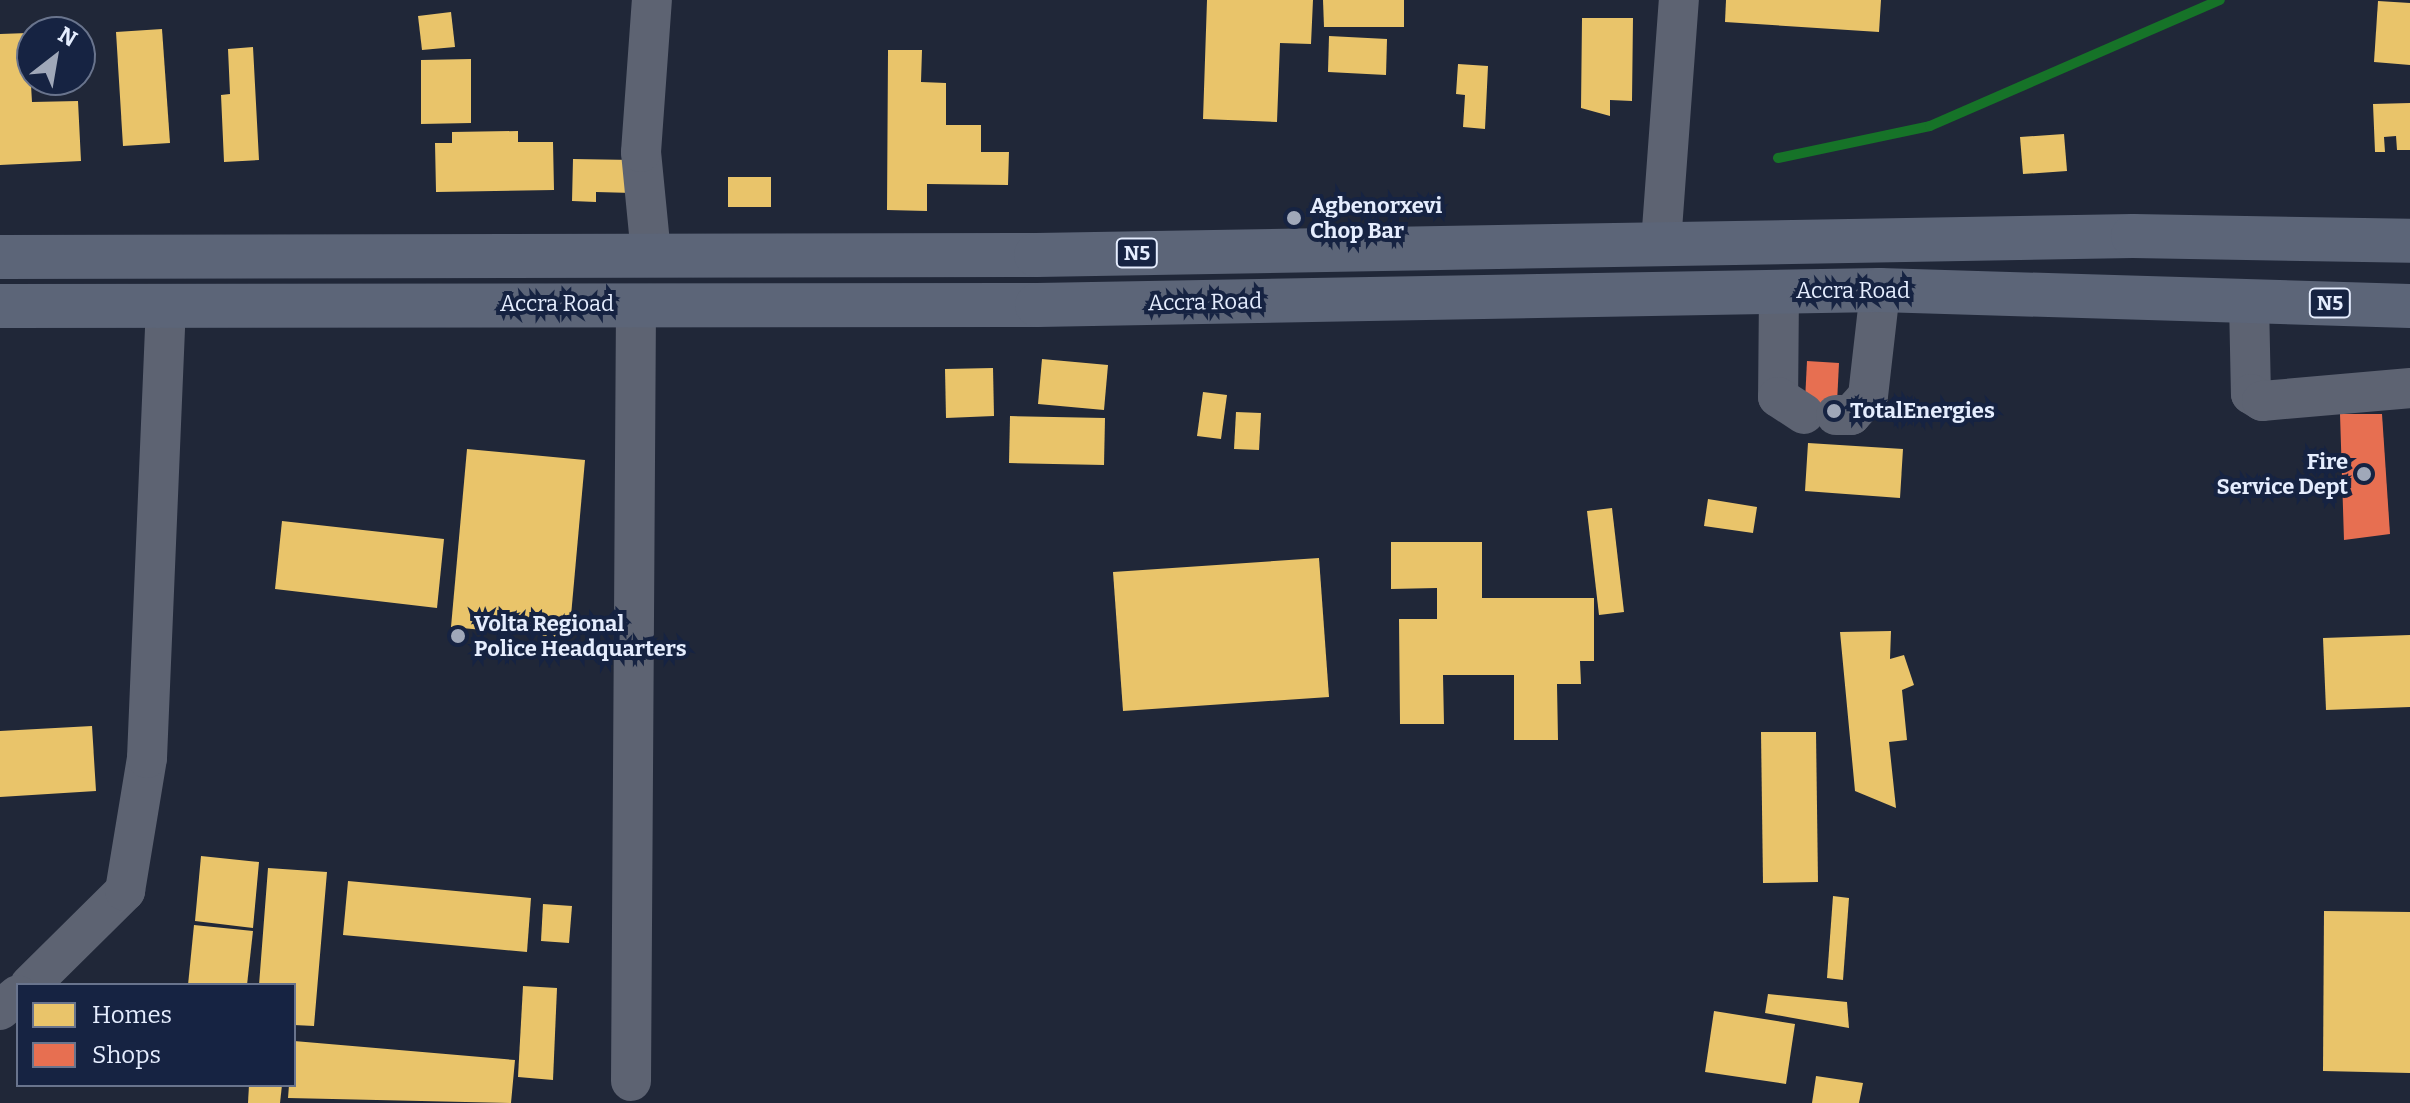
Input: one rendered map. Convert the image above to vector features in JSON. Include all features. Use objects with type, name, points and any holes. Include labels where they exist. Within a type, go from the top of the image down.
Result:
[{"type":"main road","name":"N5","points":[[0,257],[1036,255],[2133,236],[2410,241]]},
{"type":"main road","name":"Accra Road","points":[[0,306],[1037,305],[1880,290],[2410,306]]},
{"type":"street","points":[[651,254],[641,152],[652,0]]},
{"type":"street","points":[[1661,243],[1679,0]]},
{"type":"street","points":[[1779,291],[1778,397],[1820,414],[1851,415],[1868,396],[1880,290]]},
{"type":"street","points":[[2249,301],[2251,394],[2262,401],[2410,388]]},
{"type":"street","points":[[631,1081],[636,304]]},
{"type":"street","points":[[32,983],[125,891],[147,758],[166,306]]},
{"type":"street","points":[[0,1010],[16,997]]},
{"type":"building: Homes","points":[[1207,0],[1313,0],[1311,44],[1280,43],[1277,122],[1203,119]]},
{"type":"building: Homes","points":[[1323,0],[1404,0],[1404,27],[1324,27]]},
{"type":"building: Homes","points":[[1726,0],[1881,0],[1879,32],[1725,22]]},
{"type":"building: Homes","points":[[2378,1],[2410,3],[2410,65],[2374,62]]},
{"type":"building: Homes","points":[[451,12],[455,47],[422,50],[418,16]]},
{"type":"building: Homes","points":[[1582,18],[1633,18],[1632,101],[1610,100],[1610,116],[1581,108]]},
{"type":"building: Homes","points":[[162,29],[170,143],[123,146],[116,32]]},
{"type":"building: Homes","points":[[16,33],[16,96],[32,96],[32,102],[78,101],[81,161],[0,165],[0,34]]},
{"type":"building: Homes","points":[[1329,36],[1387,39],[1386,75],[1328,72]]},
{"type":"building: Homes","points":[[253,47],[259,160],[224,162],[221,95],[230,94],[228,49]]},
{"type":"building: Homes","points":[[888,50],[922,50],[921,82],[946,83],[946,125],[981,125],[981,152],[1009,152],[1008,185],[927,184],[927,211],[887,210]]},
{"type":"building: Homes","points":[[471,59],[471,123],[421,124],[421,60]]},
{"type":"building: Homes","points":[[1458,64],[1488,66],[1485,129],[1463,127],[1465,95],[1456,94]]},
{"type":"building: Homes","points":[[2410,103],[2410,150],[2397,150],[2396,136],[2384,137],[2385,152],[2375,152],[2373,104]]},
{"type":"building: Homes","points":[[518,131],[518,142],[553,142],[554,190],[436,192],[435,143],[452,143],[452,132]]},
{"type":"building: Homes","points":[[2064,134],[2067,171],[2023,174],[2020,137]]},
{"type":"building: Homes","points":[[573,159],[633,160],[633,193],[596,192],[596,202],[572,201]]},
{"type":"building: Homes","points":[[728,177],[771,177],[771,207],[728,207]]},
{"type":"building: Homes","points":[[1042,359],[1108,365],[1104,410],[1038,404]]},
{"type":"building: Homes","points":[[993,368],[994,416],[946,418],[945,369]]},
{"type":"building: Homes","points":[[1203,392],[1227,395],[1221,439],[1197,436]]},
{"type":"building: Homes","points":[[1236,412],[1261,413],[1259,450],[1234,449]]},
{"type":"building: Homes","points":[[1010,416],[1105,418],[1104,465],[1009,463]]},
{"type":"building: Homes","points":[[1808,443],[1903,449],[1900,498],[1805,491]]},
{"type":"building: Homes","points":[[467,449],[585,460],[569,638],[451,627]]},
{"type":"building: Homes","points":[[1708,499],[1757,507],[1753,533],[1704,526]]},
{"type":"building: Homes","points":[[1612,508],[1624,612],[1599,615],[1587,511]]},
{"type":"building: Homes","points":[[282,521],[444,539],[437,608],[275,589]]},
{"type":"building: Homes","points":[[1391,542],[1482,542],[1482,598],[1594,598],[1594,661],[1580,661],[1581,684],[1557,684],[1558,740],[1514,740],[1514,675],[1443,675],[1444,724],[1400,724],[1399,619],[1437,619],[1437,588],[1391,589]]},
{"type":"building: Homes","points":[[1319,558],[1329,697],[1123,711],[1113,572]]},
{"type":"building: Homes","points":[[1891,631],[1890,659],[1904,655],[1914,685],[1902,690],[1907,740],[1889,742],[1896,808],[1855,791],[1840,632]]},
{"type":"building: Homes","points":[[2410,635],[2410,707],[2326,710],[2323,638]]},
{"type":"building: Homes","points":[[92,726],[96,791],[0,797],[0,731]]},
{"type":"building: Homes","points":[[1761,732],[1816,732],[1818,882],[1763,883]]},
{"type":"building: Homes","points":[[201,856],[259,862],[253,928],[195,921]]},
{"type":"building: Homes","points":[[268,868],[327,872],[314,1026],[296,1025],[296,983],[259,983]]},
{"type":"building: Homes","points":[[348,881],[531,898],[527,952],[343,935]]},
{"type":"building: Homes","points":[[1833,896],[1849,898],[1843,980],[1827,978]]},
{"type":"building: Homes","points":[[543,904],[572,906],[569,943],[541,941]]},
{"type":"building: Homes","points":[[2324,911],[2410,912],[2410,1073],[2323,1071]]},
{"type":"building: Homes","points":[[194,925],[253,931],[247,983],[188,983]]},
{"type":"building: Homes","points":[[523,986],[557,988],[553,1080],[518,1077]]},
{"type":"building: Homes","points":[[1768,994],[1847,1002],[1849,1028],[1765,1013]]},
{"type":"building: Homes","points":[[1714,1011],[1795,1024],[1786,1084],[1705,1072]]},
{"type":"building: Homes","points":[[296,1041],[515,1060],[511,1103],[288,1098],[289,1087],[296,1087]]},
{"type":"building: Homes","points":[[1816,1076],[1863,1083],[1859,1103],[1812,1103]]},
{"type":"building: Homes","points":[[249,1087],[282,1087],[280,1103],[248,1103]]},
{"type":"building: Shops","points":[[1807,361],[1839,363],[1836,423],[1804,421]]},
{"type":"building: Shops","name":"Fire Service Dept","points":[[2340,414],[2382,414],[2390,534],[2344,540]]},
{"type":"waterway","points":[[1778,158],[1930,126],[2220,0]]},
{"type":"place","name":"Agbenorxevi Chop Bar","points":[[1294,218]]},
{"type":"place","name":"TotalEnergies","points":[[1834,411]]},
{"type":"place","name":"Fire Service Dept","points":[[2364,474]]},
{"type":"place","name":"Volta Regional Police Headquarters","points":[[458,636]]}]
